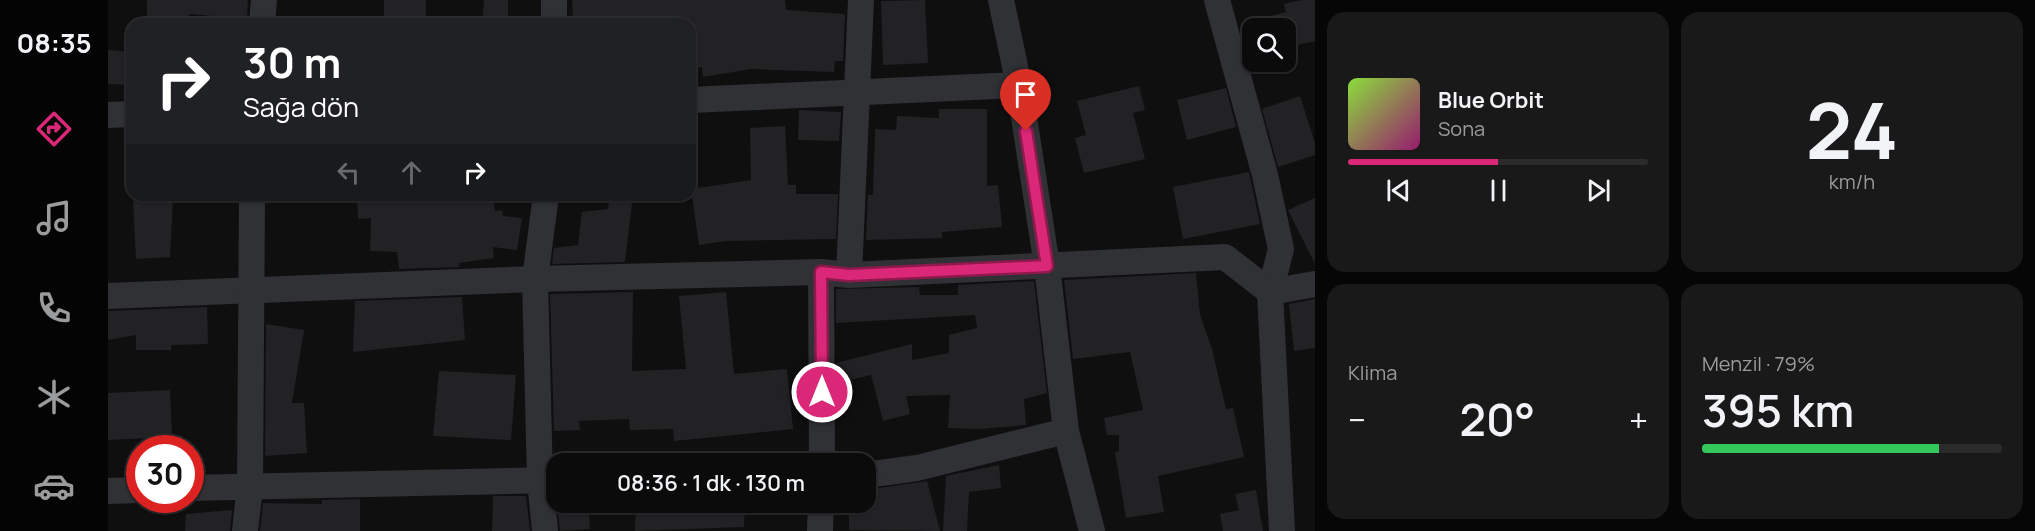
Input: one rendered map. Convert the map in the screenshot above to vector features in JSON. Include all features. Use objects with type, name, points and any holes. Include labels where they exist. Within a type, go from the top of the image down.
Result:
[{"type":"street","points":[[262,18],[264,0]]},
{"type":"street","points":[[554,0],[554,18]]},
{"type":"street","points":[[849,275],[861,0]]},
{"type":"street","points":[[1001,0],[1019,85],[1047,266],[1066,432],[1092,531]]},
{"type":"street","points":[[1217,0],[1265,176],[1281,249],[1270,292],[1282,531]]},
{"type":"street","points":[[696,100],[1019,85]]},
{"type":"street","points":[[108,115],[126,114]]},
{"type":"street","points":[[245,531],[250,486],[252,201]]},
{"type":"street","points":[[545,201],[536,279],[546,453]]},
{"type":"street","points":[[108,296],[536,279],[821,272],[849,275],[1225,257],[1270,292],[1315,284]]},
{"type":"street","points":[[821,272],[822,453]]},
{"type":"street","points":[[876,474],[916,468],[1066,432]]},
{"type":"street","points":[[204,488],[546,480]]},
{"type":"street","points":[[108,491],[126,490]]},
{"type":"street","points":[[544,531],[546,506]]},
{"type":"street","points":[[820,531],[821,513]]},
{"type":"building","points":[[147,0],[248,0],[247,18],[189,14],[189,18],[147,18]]},
{"type":"building","points":[[384,0],[426,0],[426,18],[384,18]]},
{"type":"building","points":[[484,0],[508,0],[508,18],[482,18]]},
{"type":"building","points":[[572,0],[785,0],[786,10],[845,14],[843,61],[835,61],[834,72],[751,69],[703,77],[702,67],[696,68],[696,18],[573,18]]},
{"type":"building","points":[[925,0],[928,63],[883,65],[881,1]]},
{"type":"building","points":[[1315,0],[1315,41],[1296,45],[1296,18],[1261,18],[1286,12],[1284,4]]},
{"type":"building","points":[[108,50],[126,52],[126,85],[108,84]]},
{"type":"building","points":[[1139,86],[1145,110],[1133,113],[1145,159],[1084,173],[1075,138],[1086,135],[1077,101]]},
{"type":"building","points":[[1226,88],[1236,127],[1187,140],[1177,100]]},
{"type":"building","points":[[1300,96],[1315,143],[1315,155],[1278,167],[1262,109]]},
{"type":"building","points":[[939,109],[987,109],[987,186],[998,185],[1002,227],[942,232],[942,238],[866,240],[868,195],[873,195],[875,129],[896,130],[897,116],[939,118]]},
{"type":"building","points":[[799,110],[841,112],[839,141],[798,140]]},
{"type":"building","points":[[785,126],[788,185],[796,185],[796,194],[838,194],[836,239],[726,241],[699,245],[693,201],[696,201],[696,188],[751,180],[750,128]]},
{"type":"building","points":[[1249,172],[1260,224],[1183,239],[1173,187]]},
{"type":"building","points":[[1315,198],[1315,264],[1288,210]]},
{"type":"building","points":[[133,201],[173,201],[170,257],[136,259]]},
{"type":"building","points":[[357,201],[494,201],[495,211],[502,210],[503,216],[522,218],[517,250],[493,247],[494,258],[459,263],[459,267],[399,269],[397,252],[370,251],[371,218],[358,219]]},
{"type":"building","points":[[609,201],[632,201],[625,262],[552,264],[554,248],[578,245],[582,212],[608,209]]},
{"type":"building","points":[[1196,273],[1200,315],[1212,349],[1226,409],[1233,408],[1244,457],[1158,476],[1164,512],[1126,518],[1115,452],[1119,451],[1119,435],[1107,435],[1104,418],[1143,410],[1130,352],[1073,359],[1064,280]]},
{"type":"building","points":[[1034,281],[1047,393],[1024,399],[1026,425],[980,429],[948,428],[950,395],[906,396],[910,414],[883,421],[871,375],[837,383],[836,363],[912,344],[912,360],[949,353],[949,335],[977,328],[975,315],[836,323],[836,289],[919,287],[920,295],[958,295],[958,285]]},
{"type":"building","points":[[633,292],[632,371],[686,369],[679,296],[726,292],[734,374],[787,369],[793,429],[674,441],[673,429],[630,430],[629,419],[579,421],[580,430],[554,431],[550,294]]},
{"type":"building","points":[[462,297],[465,340],[353,352],[355,301]]},
{"type":"building","points":[[1315,299],[1315,348],[1294,351],[1289,304]]},
{"type":"building","points":[[207,307],[208,344],[171,345],[171,350],[136,350],[136,335],[108,340],[108,311]]},
{"type":"building","points":[[266,324],[304,330],[292,403],[304,403],[307,453],[265,456]]},
{"type":"building","points":[[439,371],[516,375],[511,440],[433,436]]},
{"type":"building","points":[[170,390],[172,435],[126,435],[126,439],[108,440],[108,393]]},
{"type":"building","points":[[999,465],[1001,488],[969,492],[967,531],[943,531],[946,476]]},
{"type":"building","points":[[927,481],[940,531],[849,530],[849,513],[876,513],[876,489]]},
{"type":"building","points":[[1256,490],[1263,531],[1223,531],[1220,514],[1239,510],[1235,494]]},
{"type":"building","points":[[493,496],[526,496],[530,531],[492,531]]},
{"type":"building","points":[[360,499],[360,531],[260,531],[263,503],[322,504],[322,500]]},
{"type":"building","points":[[232,510],[230,531],[185,531],[186,514]]},
{"type":"building","points":[[558,513],[589,513],[590,529],[560,531]]},
{"type":"building","points":[[636,513],[745,513],[744,527],[635,531]]},
{"type":"route","points":[[822,392],[821,272],[849,275],[1047,266],[1026,131]]}]
